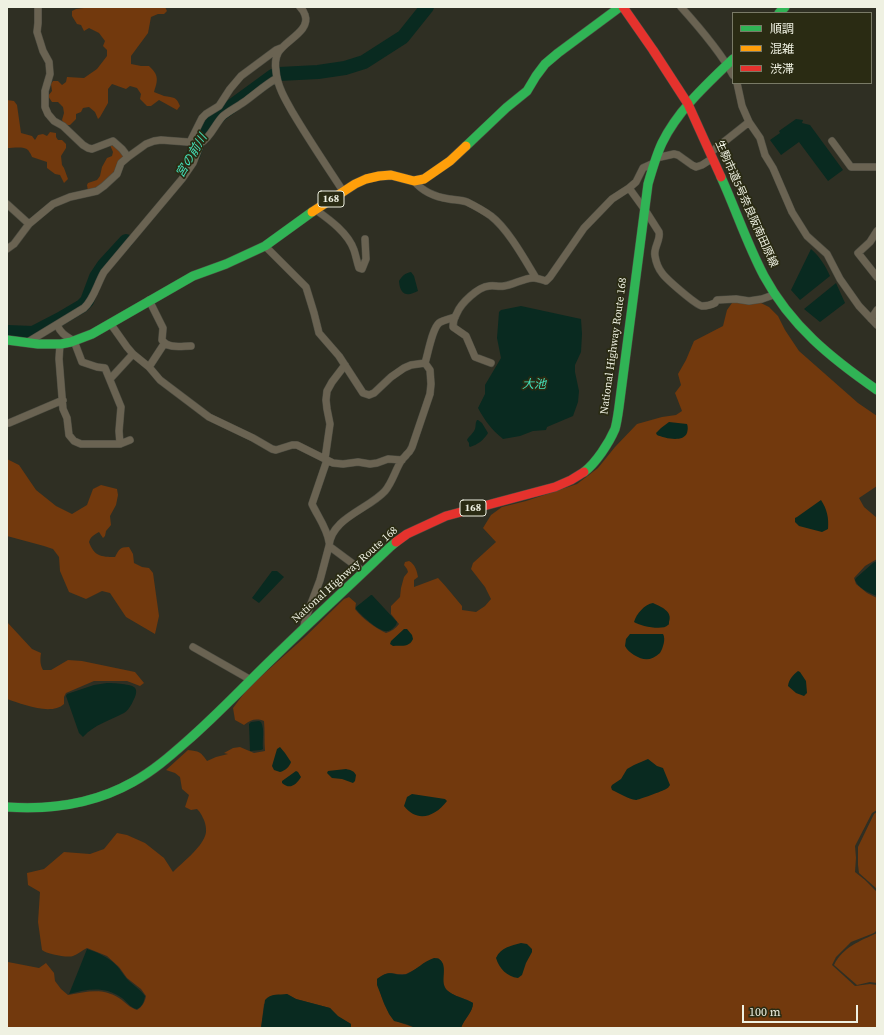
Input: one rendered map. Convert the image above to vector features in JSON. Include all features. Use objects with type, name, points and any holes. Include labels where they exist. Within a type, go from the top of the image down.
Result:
[{"type":"main road","name":"生駒市道5号奈良阪南田原線","points":[[622,7],[653,50],[688,104],[725,185],[753,253],[765,277],[776,294],[791,316],[821,348],[877,390]]},
{"type":"main road","points":[[414,181],[424,179],[450,162],[506,108],[527,91],[545,64],[622,7]]},
{"type":"main road","name":"National Highway Route 168","points":[[7,807],[48,807],[75,804],[123,788],[167,760],[390,547],[407,534],[446,516],[555,486],[571,480],[586,470],[599,456],[615,428],[644,210],[648,184],[655,161],[669,131],[688,104],[730,61]]},
{"type":"main road","name":"168","points":[[9,340],[27,343],[60,344],[68,343],[92,334],[193,276],[226,264],[265,246],[355,184],[379,176],[392,175],[414,181]]},
{"type":"street","points":[[38,7],[37,32],[43,51],[49,62],[50,74],[45,91],[45,107],[48,114],[54,121],[63,126],[88,148],[113,141],[128,157]]},
{"type":"street","points":[[300,7],[305,15],[306,21],[300,32],[278,53],[276,61],[276,75],[280,89],[302,128],[343,191]]},
{"type":"street","points":[[681,7],[730,61]]},
{"type":"street","points":[[190,142],[202,118],[219,106],[238,80],[276,50],[283,47]]},
{"type":"street","points":[[27,343],[84,308],[90,302],[104,272],[182,179],[193,163],[201,143],[208,137],[217,123],[276,75]]},
{"type":"street","points":[[737,84],[742,106],[749,122],[760,138],[766,155],[792,212],[807,236],[827,254],[840,278],[859,306],[877,325]]},
{"type":"street","points":[[491,363],[475,357],[466,336],[453,327],[453,321],[457,311],[470,297],[480,289],[487,286],[504,286],[532,278],[546,280],[550,277],[584,228],[612,199],[636,182],[643,168],[655,161],[674,154],[678,155],[692,165],[702,165],[749,122]]},
{"type":"street","points":[[7,249],[14,244],[29,224],[53,204],[70,197],[97,190],[104,186],[117,174],[122,163],[128,157],[146,144],[161,140],[201,143]]},
{"type":"street","points":[[832,141],[851,167],[877,167]]},
{"type":"street","points":[[414,181],[420,188],[432,194],[442,198],[465,201],[491,216],[511,239],[536,278]]},
{"type":"street","points":[[628,188],[658,232],[659,236],[654,254],[662,274],[668,281],[696,303],[702,306],[715,304],[717,300],[762,299],[776,294]]},
{"type":"street","points":[[7,204],[29,224]]},
{"type":"street","points":[[316,210],[327,218],[348,238],[354,249],[359,268],[362,269],[366,259],[365,239]]},
{"type":"street","points":[[877,231],[870,242],[858,253],[877,277]]},
{"type":"street","points":[[265,246],[306,287],[320,333],[339,356],[363,393],[368,395],[374,393],[391,377],[404,368],[411,365],[425,363]]},
{"type":"street","points":[[150,300],[163,328],[162,340],[164,344]]},
{"type":"street","points":[[871,318],[877,310]]},
{"type":"street","points":[[425,363],[440,322],[455,317]]},
{"type":"street","points":[[110,323],[133,354],[149,366],[160,380],[210,417],[272,449],[276,450],[297,445],[333,463],[343,464],[358,462],[370,464],[388,459],[402,460]]},
{"type":"street","points":[[57,325],[60,332],[74,341],[82,362],[105,368],[121,407],[119,431],[120,444]]},
{"type":"street","points":[[60,344],[59,359],[63,409],[67,418],[69,435],[74,441],[81,444],[120,444],[130,440]]},
{"type":"street","points":[[164,344],[171,346],[191,346]]},
{"type":"street","points":[[149,366],[164,344]]},
{"type":"street","points":[[110,379],[133,354]]},
{"type":"street","points":[[303,629],[320,580],[331,535],[355,512],[386,490],[402,460],[409,453],[412,447],[432,384],[430,370],[425,363]]},
{"type":"street","points":[[344,365],[327,391],[326,400],[330,424],[326,460],[312,504],[325,529],[329,545],[364,572]]},
{"type":"street","points":[[9,423],[63,400]]},
{"type":"street","points":[[193,647],[251,680]]},
{"type":"shaded area","points":[[92,7],[165,7],[167,11],[164,14],[158,14],[151,17],[148,33],[131,56],[131,64],[149,66],[155,72],[157,78],[154,92],[176,99],[180,106],[177,110],[159,100],[151,106],[147,106],[140,99],[141,94],[137,88],[130,86],[126,89],[112,84],[108,89],[108,103],[98,119],[95,112],[89,107],[83,108],[81,112],[76,114],[76,119],[70,125],[65,125],[62,120],[64,113],[63,107],[58,102],[52,102],[48,96],[52,91],[51,84],[53,81],[58,81],[62,85],[66,82],[67,77],[84,78],[97,69],[107,56],[107,50],[103,46],[105,41],[99,33],[89,28],[84,31],[81,25],[77,24],[72,16],[72,11],[76,9]]},
{"type":"shaded area","points":[[7,100],[14,101],[17,105],[21,133],[32,136],[35,140],[38,135],[43,134],[47,136],[50,132],[56,133],[58,140],[62,140],[66,144],[66,148],[61,156],[62,165],[68,179],[64,183],[60,175],[55,174],[47,168],[47,162],[32,157],[28,150],[21,148],[7,148]]},
{"type":"shaded area","points":[[111,144],[123,154],[123,159],[105,184],[88,191],[88,183],[97,180],[107,158],[112,156],[113,152],[110,145]]},
{"type":"shaded area","points":[[759,302],[769,307],[778,316],[785,330],[799,351],[858,403],[877,416],[877,486],[859,498],[864,507],[877,518],[877,559],[865,566],[854,578],[856,584],[867,593],[877,598],[877,810],[872,813],[855,846],[855,872],[877,892],[877,930],[874,933],[851,942],[836,957],[832,965],[855,986],[870,984],[877,985],[877,1028],[461,1028],[472,1009],[473,1003],[452,994],[446,989],[443,982],[442,963],[438,958],[406,974],[385,974],[377,979],[382,999],[387,1010],[401,1023],[416,1028],[351,1028],[351,1024],[338,1017],[330,1008],[296,999],[287,994],[264,1004],[261,1028],[7,1028],[8,962],[39,968],[46,963],[54,973],[55,981],[68,995],[94,991],[106,992],[119,998],[137,1010],[143,1004],[146,996],[141,989],[127,978],[119,967],[107,956],[87,948],[73,956],[62,956],[42,950],[38,922],[40,892],[28,885],[27,873],[44,869],[64,852],[90,854],[104,849],[117,833],[127,835],[145,843],[164,858],[173,872],[203,841],[206,828],[204,820],[197,809],[191,810],[185,807],[189,795],[182,789],[180,777],[175,773],[166,770],[188,750],[199,752],[207,761],[228,754],[224,753],[233,748],[240,747],[254,753],[265,751],[264,721],[253,720],[244,725],[235,720],[233,708],[248,688],[306,636],[344,599],[349,597],[356,603],[355,609],[358,613],[382,631],[386,633],[395,629],[399,624],[391,614],[391,606],[400,597],[404,577],[408,572],[404,565],[405,562],[411,562],[416,570],[418,577],[414,580],[414,587],[438,578],[462,606],[462,610],[476,612],[485,606],[491,599],[485,587],[471,569],[473,563],[496,542],[483,528],[491,515],[502,507],[526,501],[577,484],[598,468],[615,447],[637,424],[676,415],[682,411],[675,393],[681,385],[678,374],[694,341],[723,326],[727,310],[732,303]]},
{"type":"shaded area","points":[[7,459],[19,465],[36,490],[56,506],[72,514],[87,505],[93,489],[101,485],[117,489],[118,495],[116,505],[110,516],[111,525],[103,538],[99,532],[92,537],[89,542],[96,553],[106,557],[115,557],[120,549],[129,547],[133,554],[134,563],[142,567],[149,568],[153,573],[159,616],[155,634],[126,617],[110,593],[102,591],[86,599],[69,592],[60,571],[59,557],[53,549],[7,536]]},
{"type":"shaded area","points":[[7,622],[32,649],[41,653],[40,662],[43,670],[51,670],[68,660],[82,661],[135,672],[144,683],[140,686],[127,681],[94,681],[66,693],[64,697],[64,704],[52,709],[36,708],[7,699]]},
{"type":"shaded area","points":[[877,812],[877,889],[859,873],[858,847],[874,814]]},
{"type":"shaded area","points":[[877,933],[877,983],[870,982],[857,985],[834,965],[847,949]]},
{"type":"water","points":[[796,119],[803,120],[802,123],[810,125],[843,170],[828,181],[799,142],[781,155],[770,140],[780,133],[779,131]]},
{"type":"water","points":[[811,249],[822,261],[830,276],[800,300],[791,290]]},
{"type":"water","points":[[411,272],[414,276],[418,291],[411,294],[405,294],[401,289],[399,281],[404,275]]},
{"type":"water","points":[[836,283],[845,303],[820,322],[804,309]]},
{"type":"water","name":"大池","points":[[521,306],[581,319],[581,352],[575,365],[579,391],[578,402],[573,416],[547,427],[546,430],[533,431],[520,436],[503,439],[489,425],[478,408],[485,394],[485,385],[501,358],[497,338],[499,312],[501,310]]},
{"type":"water","points":[[477,420],[482,423],[488,433],[480,442],[470,447],[467,440],[474,431]]},
{"type":"water","points":[[669,422],[687,424],[688,430],[685,436],[678,439],[673,439],[657,435],[656,433]]},
{"type":"water","points":[[821,500],[827,514],[828,529],[822,532],[799,526],[795,522],[795,518]]},
{"type":"water","points":[[877,561],[877,596],[861,588],[855,580]]},
{"type":"water","points":[[272,571],[277,571],[284,577],[259,603],[252,598]]},
{"type":"water","points":[[371,595],[397,622],[391,630],[385,631],[380,629],[366,619],[356,609],[356,607]]},
{"type":"water","points":[[653,603],[668,612],[670,618],[669,625],[657,628],[634,622],[641,610],[647,605]]},
{"type":"water","points":[[404,629],[407,629],[412,635],[413,639],[411,642],[404,646],[393,646],[390,644],[391,641]]},
{"type":"water","points":[[630,634],[663,634],[664,644],[660,653],[654,658],[650,659],[644,659],[634,655],[625,646],[626,639]]},
{"type":"water","points":[[798,671],[806,681],[807,693],[804,696],[796,693],[788,686],[789,681]]},
{"type":"water","points":[[107,683],[122,684],[135,688],[136,694],[131,706],[124,713],[97,726],[83,737],[79,733],[66,696],[67,694],[94,685]]},
{"type":"water","points":[[251,722],[261,722],[263,728],[263,749],[250,751],[249,724]]},
{"type":"water","points":[[280,747],[291,762],[284,771],[280,772],[274,770],[272,766],[277,749]]},
{"type":"water","points":[[648,759],[657,766],[663,768],[670,785],[666,789],[636,800],[612,790],[612,785],[621,779],[627,769]]},
{"type":"water","points":[[346,769],[352,771],[356,775],[353,783],[342,779],[332,778],[327,773],[328,771]]},
{"type":"water","points":[[296,771],[301,777],[293,786],[288,786],[282,783],[282,781]]},
{"type":"water","points":[[412,794],[445,799],[447,801],[442,807],[432,814],[426,816],[415,815],[404,806],[407,797]]},
{"type":"water","points":[[521,943],[527,944],[532,949],[532,952],[522,975],[518,978],[507,974],[499,965],[496,958],[503,949]]},
{"type":"water","points":[[87,949],[110,960],[127,979],[139,989],[145,996],[140,1007],[137,1009],[115,994],[103,990],[90,990],[69,994]]},
{"type":"water","points":[[434,958],[442,961],[444,968],[445,988],[452,994],[473,1003],[472,1009],[461,1028],[416,1028],[394,1021],[389,1014],[377,985],[377,979],[386,974],[407,974]]},
{"type":"water","points":[[287,994],[296,999],[330,1008],[338,1016],[351,1024],[351,1028],[261,1028],[265,1000],[272,995]]},
{"type":"waterway","name":"宮の前川","points":[[193,156],[199,140],[213,122],[221,114],[273,76],[279,74],[318,72],[345,68],[364,62],[403,37],[427,7]]},
{"type":"waterway","name":"宮の前川","points":[[7,332],[33,333],[82,306],[87,301],[96,277],[104,265],[126,241]]},
{"type":"traffic: fast","points":[[466,146],[506,108],[527,91],[545,64],[620,7]]},
{"type":"traffic: fast","points":[[780,12],[785,7]]},
{"type":"traffic: fast","points":[[584,472],[602,452],[616,426],[648,184],[656,158],[662,143],[676,119],[703,88],[732,60]]},
{"type":"traffic: fast","points":[[721,177],[758,264],[775,294],[799,326],[813,340],[844,366],[877,390]]},
{"type":"traffic: fast","points":[[7,340],[38,344],[61,344],[92,334],[193,276],[226,264],[265,246],[312,212]]},
{"type":"traffic: fast","points":[[7,807],[23,808],[56,806],[72,804],[103,796],[133,782],[161,764],[208,722],[300,632],[396,542]]},
{"type":"traffic: slow","points":[[312,212],[355,184],[366,179],[391,175],[414,181],[424,179],[450,161],[466,146]]},
{"type":"traffic: jam","points":[[623,7],[688,104],[721,177]]},
{"type":"traffic: jam","points":[[396,542],[407,534],[446,516],[555,487],[584,472]]}]
